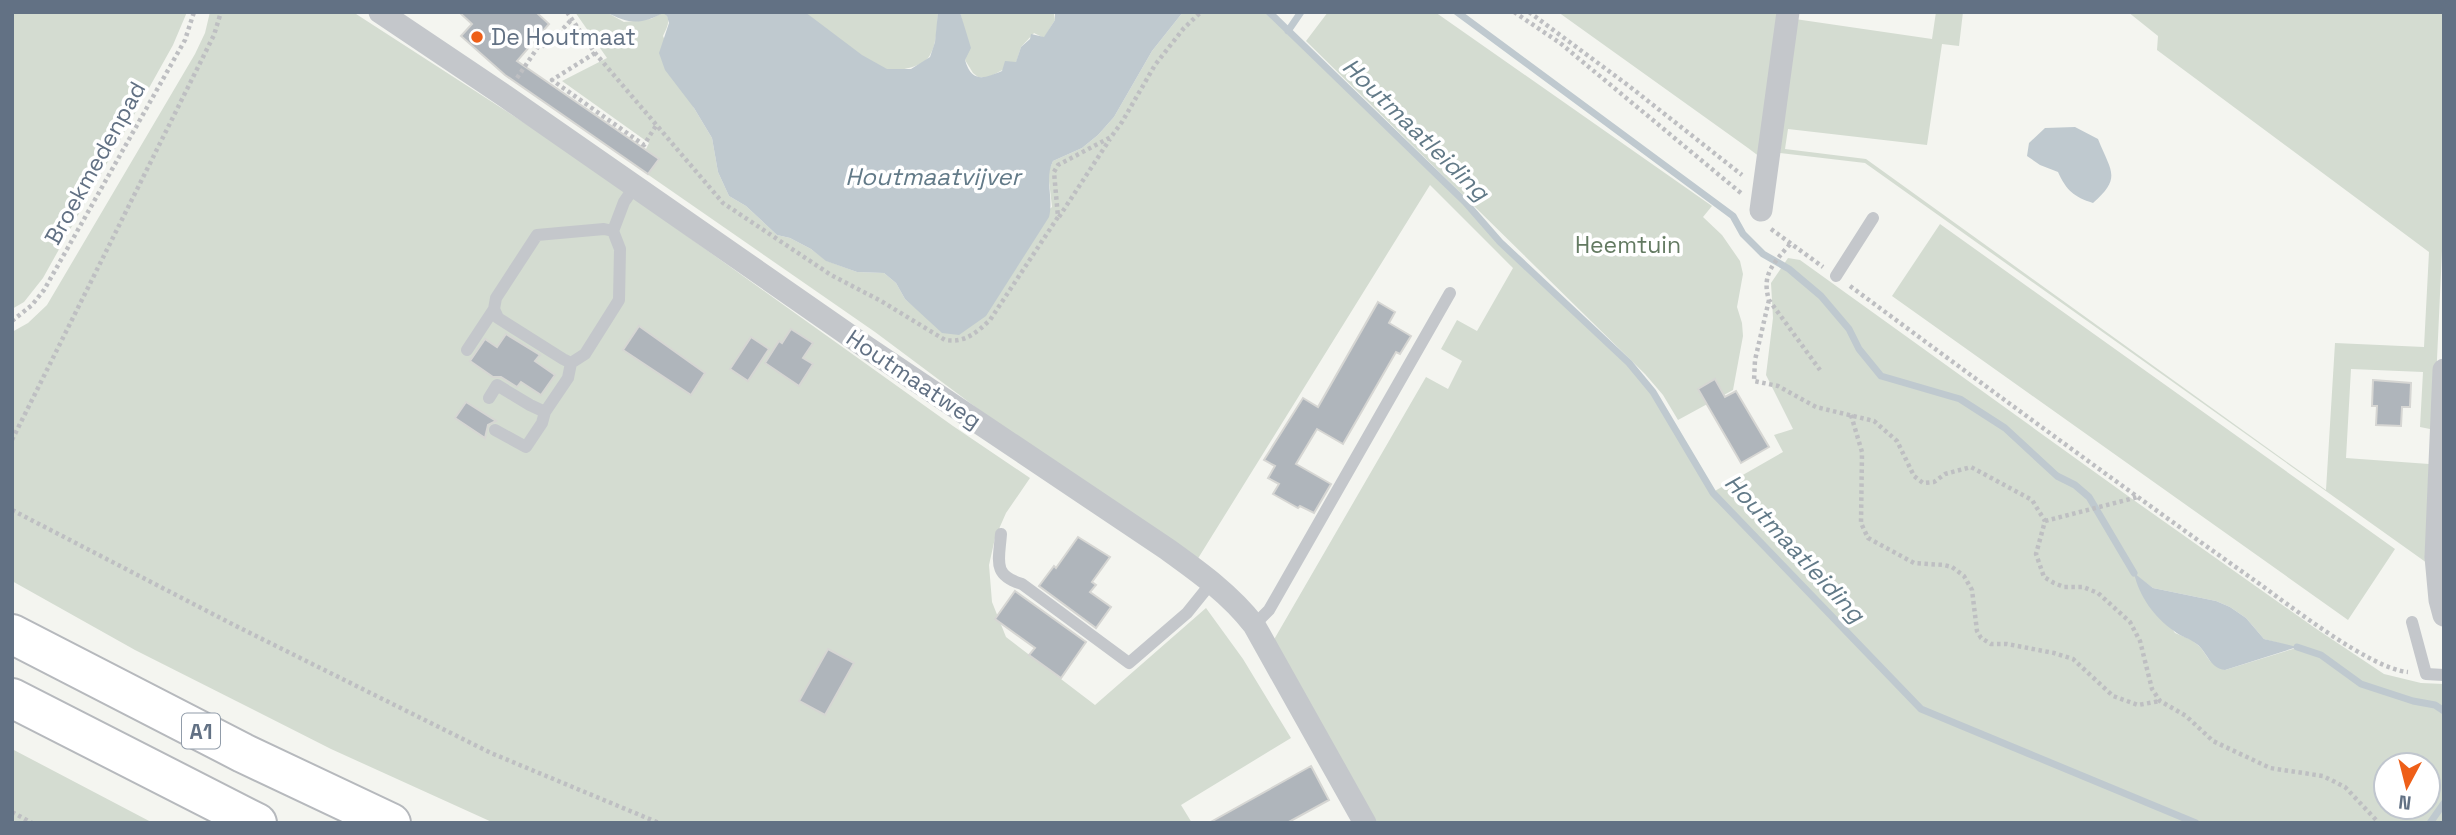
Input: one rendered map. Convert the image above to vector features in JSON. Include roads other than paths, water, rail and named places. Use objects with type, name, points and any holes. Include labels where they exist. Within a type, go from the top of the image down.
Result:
[{"type":"highway","name":"A1","points":[[12,634],[243,752],[391,823]]},
{"type":"highway","name":"A1","points":[[12,698],[257,823]]},
{"type":"street","name":"Houtmaatweg","points":[[380,12],[1212,582],[1240,607],[1254,625],[1365,823]]},
{"type":"street","points":[[1761,210],[1788,12]]},
{"type":"street","points":[[2444,370],[2436,557],[2444,615]]},
{"type":"lane","points":[[495,430],[526,447],[542,423],[545,411],[568,378],[571,363],[585,354],[619,300],[620,249],[613,231],[624,202],[635,186]]},
{"type":"lane","points":[[1836,276],[1874,218]]},
{"type":"lane","points":[[467,350],[537,235],[604,229],[613,231]]},
{"type":"lane","points":[[1254,625],[1269,610],[1450,293]]},
{"type":"lane","points":[[494,309],[498,318],[571,363]]},
{"type":"lane","points":[[489,398],[497,385],[545,411]]},
{"type":"lane","points":[[1001,534],[999,559],[1002,574],[1007,580],[1022,584],[1129,663],[1187,613],[1212,582]]},
{"type":"lane","points":[[2412,622],[2426,674],[2444,675]]},
{"type":"water","name":"Houtmaatvijver","points":[[606,12],[805,12],[862,55],[887,69],[911,69],[930,57],[935,42],[938,12],[960,12],[971,48],[965,60],[971,73],[980,77],[1002,71],[1005,61],[1016,62],[1021,47],[1030,39],[1031,34],[1044,37],[1055,20],[1055,14],[1050,12],[1183,12],[1152,51],[1114,117],[1082,148],[1053,161],[1049,175],[1049,217],[986,316],[959,335],[942,333],[905,299],[896,283],[884,273],[857,272],[826,261],[811,249],[790,238],[777,235],[746,206],[729,196],[718,172],[712,138],[694,108],[665,70],[659,53],[669,23],[667,16],[663,13],[648,20],[634,22]]},
{"type":"water","points":[[2075,127],[2098,139],[2110,167],[2111,180],[2108,187],[2093,203],[2071,192],[2058,172],[2027,156],[2029,143],[2045,128]]},
{"type":"water","points":[[2134,573],[2153,588],[2216,601],[2230,607],[2246,618],[2264,639],[2297,647],[2225,670],[2220,669],[2198,645],[2177,633],[2154,613],[2140,590]]},
{"type":"waterway","name":"Houtmaatleiding","points":[[1269,12],[1465,202],[1500,242],[1629,363],[1653,392],[1713,493],[1921,709],[2196,823]]},
{"type":"waterway","points":[[1288,31],[1301,12]]},
{"type":"waterway","points":[[1457,12],[1733,216],[1743,234],[1763,254],[1789,269],[1821,296],[1849,329],[1859,349],[1881,376],[1960,399],[2005,428],[2057,476],[2075,485],[2089,497],[2134,573]]},
{"type":"waterway","points":[[2297,647],[2321,655],[2361,684],[2413,701],[2435,705],[2444,711]]},
{"type":"waterway","points":[[2430,823],[2444,803]]},
{"type":"place","name":"De Houtmaat","points":[[477,37]]},
{"type":"park label","name":"Heemtuin","points":[[1628,245]]}]
